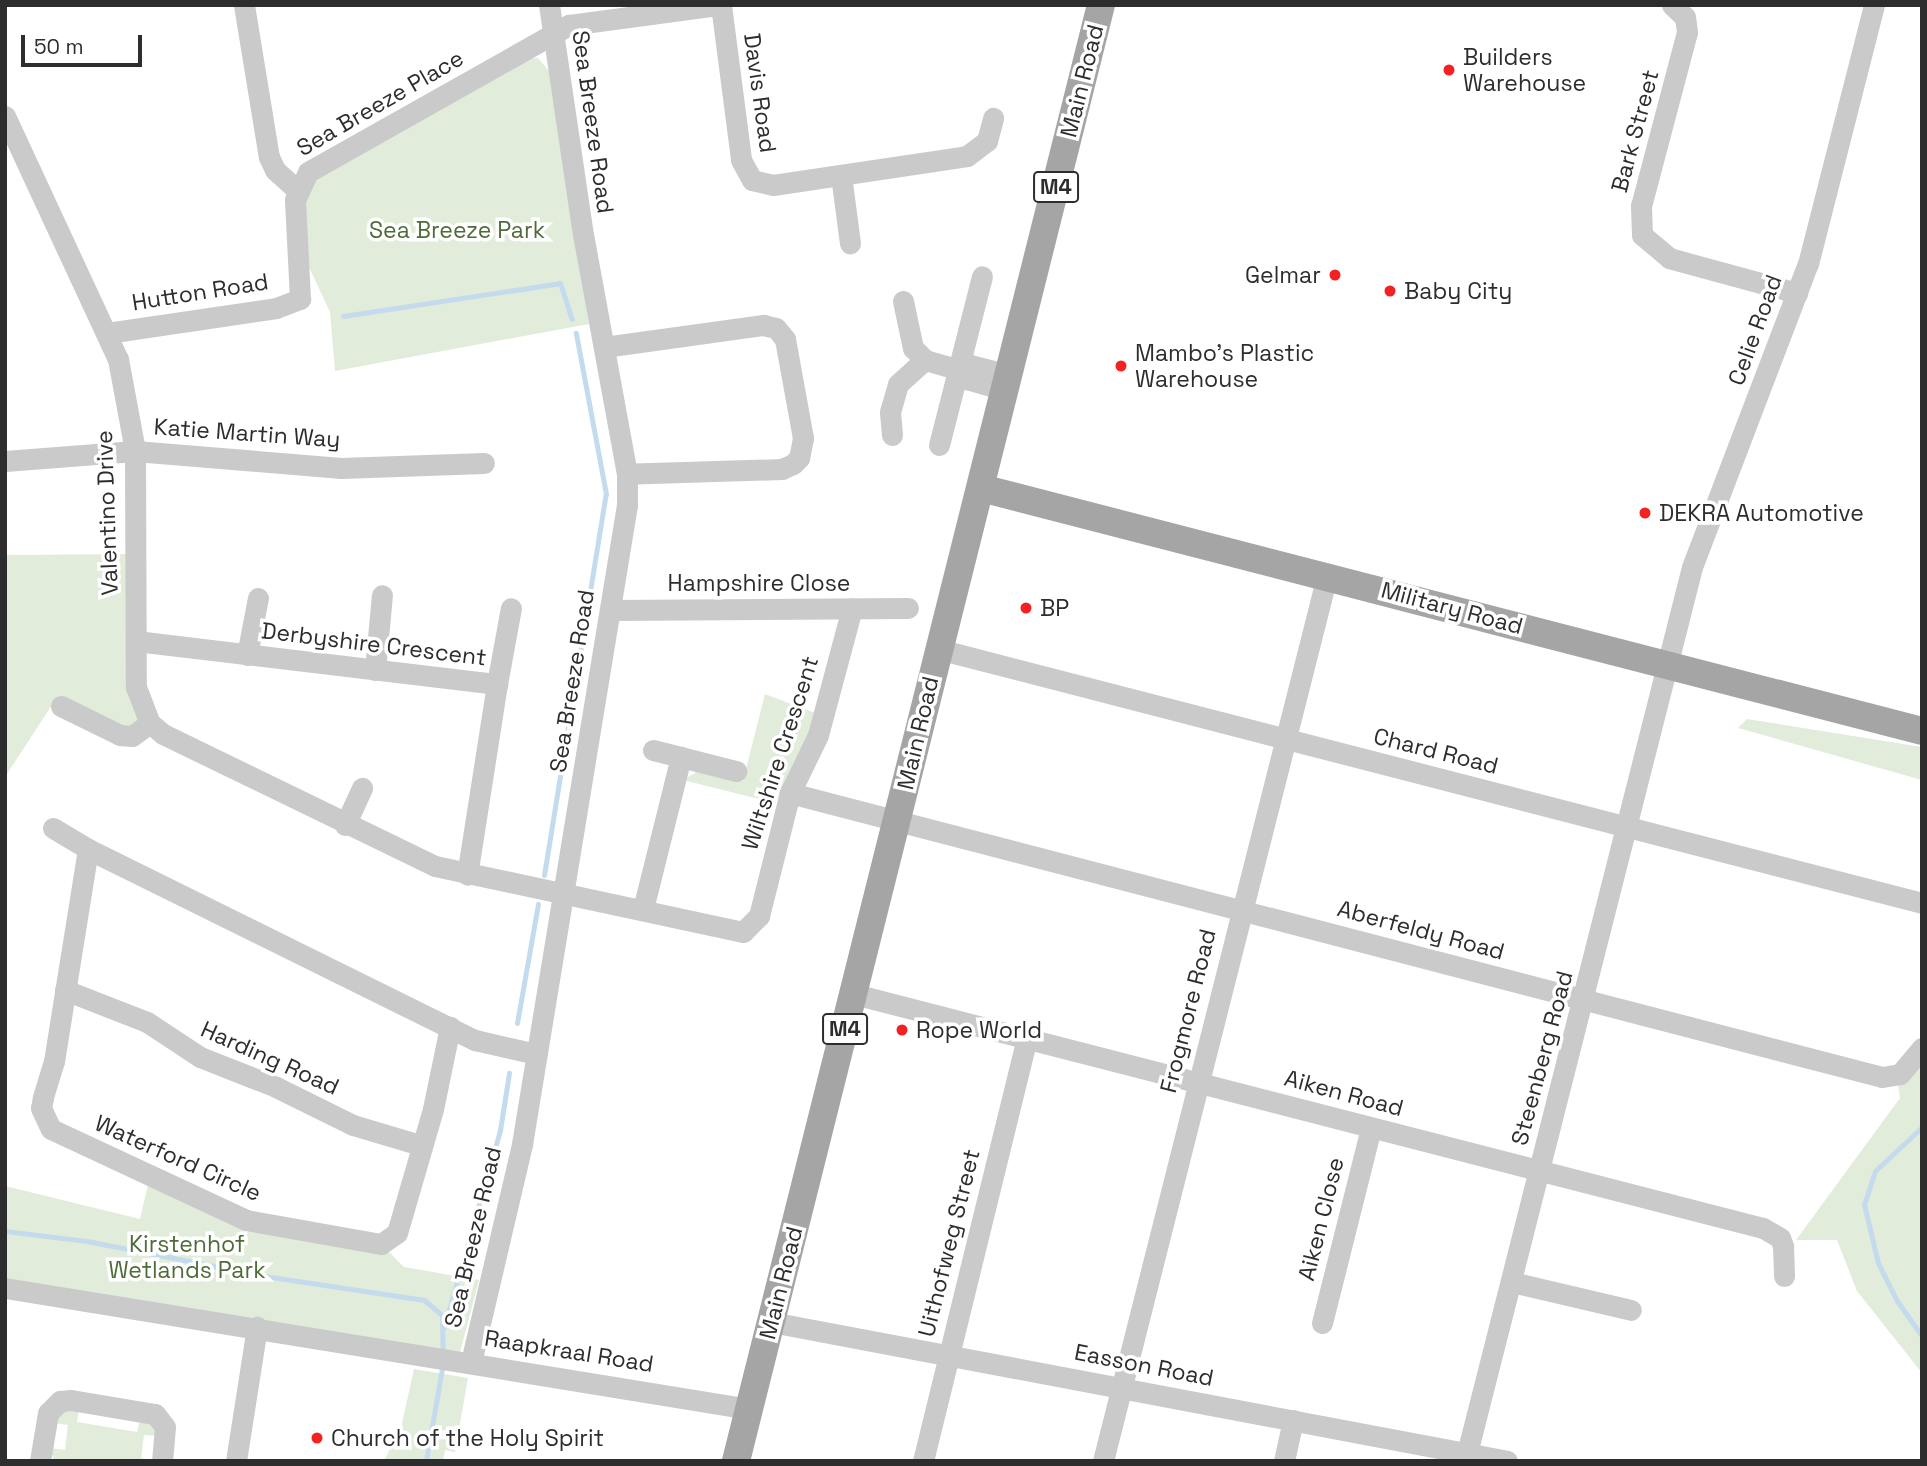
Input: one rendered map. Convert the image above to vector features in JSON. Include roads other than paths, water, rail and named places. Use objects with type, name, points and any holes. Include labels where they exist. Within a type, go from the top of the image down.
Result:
[{"type":"main road","name":"Main Road","points":[[736,1461],[1101,5]]},
{"type":"main road","name":"Military Road","points":[[981,488],[1327,576],[1668,668],[1922,731]]},
{"type":"street","points":[[244,5],[269,157],[275,170],[297,190]]},
{"type":"street","name":"Sea Breeze Road","points":[[465,1361],[522,1143],[627,505],[627,474],[549,5]]},
{"type":"street","name":"Sea Breeze Place","points":[[300,299],[297,190],[318,165],[569,25],[719,5]]},
{"type":"street","name":"Davis Road","points":[[719,5],[745,171],[752,180],[769,185],[967,156],[987,141],[993,118]]},
{"type":"street","name":"Bark Street","points":[[1672,5],[1685,17],[1687,32],[1641,206],[1642,235],[1669,258],[1797,293]]},
{"type":"street","name":"Celie Road","points":[[1668,668],[1692,567],[1797,293],[1874,5]]},
{"type":"street","name":"Valentino Drive","points":[[5,116],[118,359],[135,451],[136,687],[150,723]]},
{"type":"street","points":[[841,175],[850,243]]},
{"type":"street","points":[[939,445],[982,276]]},
{"type":"street","name":"Hutton Road","points":[[107,333],[276,308],[300,299]]},
{"type":"street","points":[[903,300],[914,348],[925,359],[960,370],[966,379],[1007,383]]},
{"type":"street","points":[[604,347],[763,324],[775,328],[785,339],[803,438],[799,458],[782,469],[627,474]]},
{"type":"street","points":[[892,435],[890,412],[898,384],[925,359]]},
{"type":"street","name":"Katie Martin Way","points":[[5,461],[135,451],[341,468],[484,463]]},
{"type":"street","name":"Frogmore Road","points":[[1103,1461],[1240,910],[1327,576]]},
{"type":"street","points":[[375,670],[382,595]]},
{"type":"street","points":[[247,655],[258,598]]},
{"type":"street","points":[[497,684],[511,607]]},
{"type":"street","name":"Wiltshire Crescent","points":[[563,893],[643,909],[733,933],[754,925],[790,793],[818,735],[852,608]]},
{"type":"street","name":"Hampshire Close","points":[[610,610],[908,608]]},
{"type":"street","name":"Derbyshire Crescent","points":[[136,641],[497,684],[467,875]]},
{"type":"street","name":"Chard Road","points":[[938,649],[1922,903]]},
{"type":"street","name":"Steenberg Road","points":[[1466,1457],[1668,668]]},
{"type":"street","points":[[61,706],[120,735],[132,736],[150,723],[163,734],[345,825],[435,866],[467,875],[563,893]]},
{"type":"street","points":[[653,750],[736,771]]},
{"type":"street","points":[[643,909],[681,757]]},
{"type":"street","points":[[345,825],[362,788]]},
{"type":"street","name":"Aberfeldy Road","points":[[790,793],[1882,1077],[1900,1074],[1922,1048]]},
{"type":"street","points":[[53,828],[88,849],[475,1040],[536,1054]]},
{"type":"street","name":"Waterford Circle","points":[[88,849],[54,1062],[41,1108],[51,1129],[246,1220],[388,1242],[397,1233],[420,1145],[433,1109],[450,1027]]},
{"type":"street","name":"Harding Road","points":[[65,990],[147,1023],[200,1057],[276,1087],[353,1125],[420,1145]]},
{"type":"street","name":"Aiken Road","points":[[854,994],[1773,1232],[1783,1246],[1784,1276]]},
{"type":"street","name":"Uithofweg Street","points":[[923,1461],[1027,1038]]},
{"type":"street","name":"Aiken Close","points":[[1322,1323],[1371,1128]]},
{"type":"street","points":[[1512,1282],[1631,1310]]},
{"type":"street","name":"Raapkraal Road","points":[[5,1288],[431,1355],[750,1409]]},
{"type":"street","name":"Easson Road","points":[[771,1322],[948,1353],[1293,1420],[1466,1457],[1507,1461]]},
{"type":"street","points":[[236,1461],[257,1327]]},
{"type":"street","points":[[40,1461],[48,1413],[60,1401],[71,1400],[155,1414],[165,1427],[162,1461]]},
{"type":"street","points":[[1284,1461],[1293,1420]]},
{"type":"waterway","points":[[343,316],[560,283],[572,319]]},
{"type":"waterway","points":[[544,875],[606,494],[576,333]]},
{"type":"waterway","points":[[517,1023],[538,904]]},
{"type":"waterway","points":[[444,1327],[500,1130],[509,1073]]},
{"type":"waterway","points":[[1922,1127],[1875,1171],[1864,1204],[1878,1263],[1897,1301],[1922,1336]]},
{"type":"waterway","points":[[5,1231],[87,1241],[271,1277],[424,1300],[442,1315],[443,1354]]},
{"type":"waterway","points":[[426,1461],[443,1363]]},
{"type":"place","name":"Builders Warehouse","points":[[1449,70]]},
{"type":"place","name":"Gelmar","points":[[1335,275]]},
{"type":"place","name":"Baby City","points":[[1390,291]]},
{"type":"place","name":"Mambo's Plastic Warehouse","points":[[1121,366]]},
{"type":"place","name":"DEKRA Automotive","points":[[1645,513]]},
{"type":"place","name":"BP","points":[[1026,608]]},
{"type":"place","name":"Rope World","points":[[902,1030]]},
{"type":"place","name":"Church of the Holy Spirit","points":[[317,1438]]},
{"type":"park label","name":"Sea Breeze Park","points":[[457,230]]},
{"type":"park label","name":"Kirstenhof Wetlands Park","points":[[187,1257]]}]
